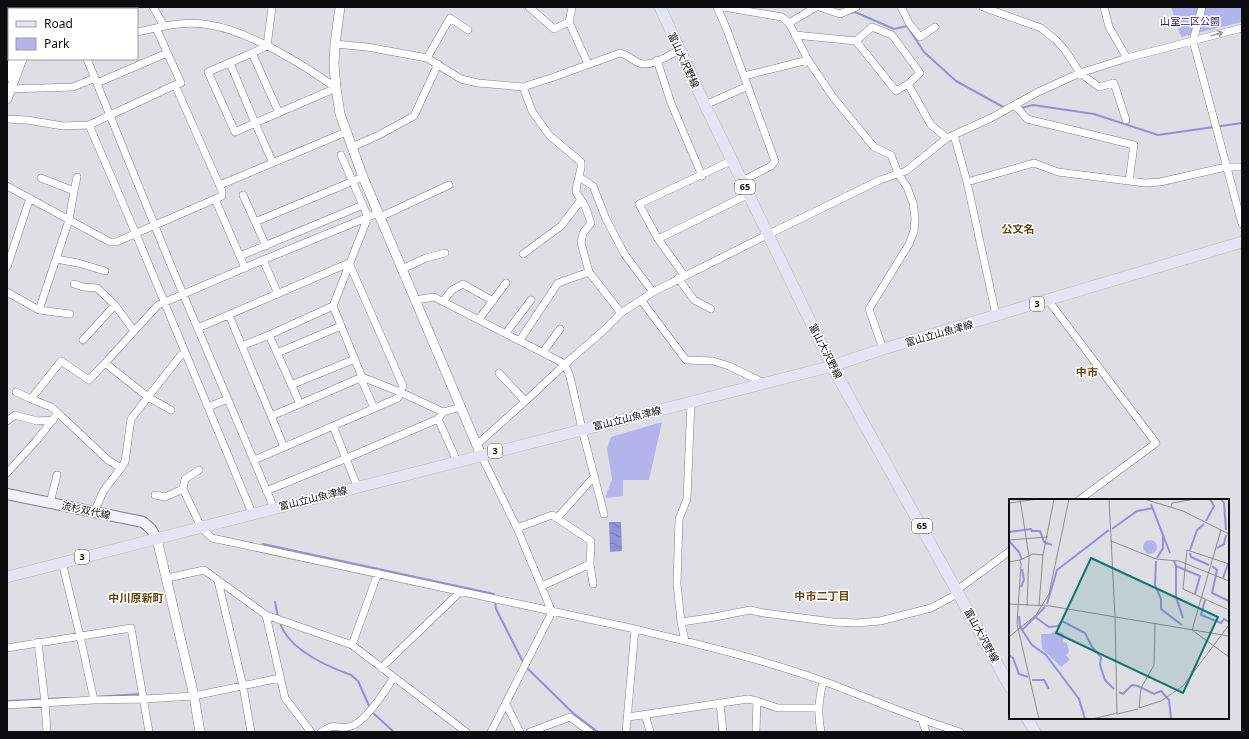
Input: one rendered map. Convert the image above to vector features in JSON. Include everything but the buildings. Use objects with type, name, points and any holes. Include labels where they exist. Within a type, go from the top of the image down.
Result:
[{"type":"main road","name":"富山大沢野線","points":[[660,7],[705,105],[832,366],[1009,685]]},
{"type":"main road","name":"富山立山魚津線","points":[[7,577],[357,486],[832,366],[883,349],[1242,242]]},
{"type":"main road","name":"流杉双代線","points":[[7,494],[143,522],[151,529],[157,539]]},
{"type":"main road","points":[[1028,719],[1035,732]]},
{"type":"street","points":[[7,119],[27,120],[63,126],[89,125],[110,114],[181,83],[167,53],[160,27],[152,7]]},
{"type":"street","points":[[267,46],[272,7]]},
{"type":"street","points":[[340,7],[334,65],[340,114],[346,132],[363,177],[476,444],[517,528],[552,612],[491,732]]},
{"type":"street","points":[[528,7],[554,28],[569,22]]},
{"type":"street","points":[[572,7],[569,22],[588,64]]},
{"type":"street","points":[[717,7],[727,30],[775,161],[771,166],[742,181]]},
{"type":"street","points":[[723,7],[782,17],[789,23],[808,60],[833,97],[874,147],[891,155],[898,173],[908,187],[913,203],[915,218],[914,231],[909,244],[869,309],[883,349]]},
{"type":"street","points":[[789,23],[816,7]]},
{"type":"street","points":[[819,7],[840,14],[856,7]]},
{"type":"street","points":[[901,7],[909,23],[920,37],[935,27]]},
{"type":"street","points":[[983,7],[1042,28],[1065,50],[1080,73],[1099,86],[1114,83],[1126,120]]},
{"type":"street","points":[[1104,7],[1109,27],[1127,58]]},
{"type":"street","points":[[1202,7],[1193,41],[1242,224]]},
{"type":"street","points":[[427,58],[450,18],[468,30]]},
{"type":"street","points":[[138,32],[173,24],[210,24],[236,32],[267,46],[302,65],[336,88]]},
{"type":"street","points":[[795,34],[856,41],[896,91],[908,84],[920,73],[892,35],[872,27],[856,41]]},
{"type":"street","points":[[476,444],[602,332],[621,313],[653,292],[768,234],[898,173],[906,171],[951,136],[991,118],[1038,92],[1080,73],[1127,58],[1242,28]]},
{"type":"street","points":[[335,44],[367,47],[427,58],[461,79],[478,83],[523,87],[620,53],[627,55],[638,63],[646,65],[680,50]]},
{"type":"street","points":[[267,46],[208,72],[235,132],[336,88]]},
{"type":"street","points":[[10,89],[73,87],[96,81],[167,53]]},
{"type":"street","points":[[252,53],[278,113]]},
{"type":"street","points":[[7,77],[14,60]]},
{"type":"street","points":[[7,99],[22,60]]},
{"type":"street","points":[[87,60],[183,294],[274,508]]},
{"type":"street","points":[[658,60],[674,110],[702,176]]},
{"type":"street","points":[[744,76],[808,60]]},
{"type":"street","points":[[230,62],[273,163]]},
{"type":"street","points":[[352,147],[377,136],[414,116],[438,64]]},
{"type":"street","points":[[908,84],[931,125],[951,136],[967,182],[996,315]]},
{"type":"street","points":[[7,186],[110,242],[116,242],[156,226],[222,196],[220,186],[175,85]]},
{"type":"street","points":[[705,105],[748,86]]},
{"type":"street","points":[[523,87],[532,111],[549,135],[581,162],[576,192],[591,223],[583,233],[582,243],[589,272],[621,313]]},
{"type":"street","points":[[1015,105],[1027,119],[1134,145],[1129,181]]},
{"type":"street","points":[[89,125],[136,234],[252,514]]},
{"type":"street","points":[[220,186],[346,132]]},
{"type":"street","points":[[341,155],[368,217],[333,306],[374,408]]},
{"type":"street","points":[[711,309],[694,300],[639,204],[702,176],[732,160]]},
{"type":"street","points":[[967,182],[1034,163],[1058,172],[1145,183],[1160,182],[1226,167],[1242,166]]},
{"type":"street","points":[[38,310],[70,220],[77,177]]},
{"type":"street","points":[[255,222],[363,177]]},
{"type":"street","points":[[579,177],[593,186],[606,219],[625,255],[653,292]]},
{"type":"street","points":[[42,178],[74,191]]},
{"type":"street","points":[[31,399],[61,361],[89,380],[158,305],[263,260],[368,217],[379,215],[449,185]]},
{"type":"street","points":[[658,239],[749,194]]},
{"type":"street","points":[[244,195],[266,246]]},
{"type":"street","points":[[7,268],[30,198]]},
{"type":"street","points":[[215,199],[245,268]]},
{"type":"street","points":[[523,254],[561,226],[581,200]]},
{"type":"street","points":[[240,256],[363,205]]},
{"type":"street","points":[[402,269],[426,258],[445,252]]},
{"type":"street","points":[[56,259],[78,263],[105,271]]},
{"type":"street","points":[[263,260],[278,294]]},
{"type":"street","points":[[198,328],[349,263]]},
{"type":"street","points":[[254,460],[398,398],[403,386],[349,263]]},
{"type":"street","points":[[520,340],[558,284],[589,272]]},
{"type":"street","points":[[479,319],[506,283]]},
{"type":"street","points":[[74,284],[83,287],[96,288],[116,305],[134,331]]},
{"type":"street","points":[[443,301],[452,290],[464,284],[493,301]]},
{"type":"street","points":[[7,292],[38,310],[70,314]]},
{"type":"street","points":[[415,300],[434,297],[565,364],[570,377],[604,514]]},
{"type":"street","points":[[506,333],[531,300]]},
{"type":"street","points":[[641,300],[686,360],[712,361],[729,366],[764,383]]},
{"type":"street","points":[[1048,300],[1156,443],[1080,499]]},
{"type":"street","points":[[83,340],[116,305]]},
{"type":"street","points":[[242,346],[333,306]]},
{"type":"street","points":[[228,315],[284,446]]},
{"type":"street","points":[[277,353],[341,326]]},
{"type":"street","points":[[543,352],[560,329]]},
{"type":"street","points":[[269,335],[300,404]]},
{"type":"street","points":[[94,512],[104,490],[125,462],[131,419],[181,355],[185,353]]},
{"type":"street","points":[[291,385],[355,359]]},
{"type":"street","points":[[105,363],[148,397],[171,410]]},
{"type":"street","points":[[499,373],[525,401]]},
{"type":"street","points":[[271,416],[362,377],[400,392],[443,412]]},
{"type":"street","points":[[16,392],[51,407],[108,460],[121,468]]},
{"type":"street","points":[[208,408],[228,400]]},
{"type":"street","points":[[685,641],[681,622],[677,584],[679,519],[687,499],[691,401]]},
{"type":"street","points":[[266,491],[438,419],[443,412],[461,407]]},
{"type":"street","points":[[7,473],[36,441],[58,413]]},
{"type":"street","points":[[7,421],[15,414],[37,421],[53,420]]},
{"type":"street","points":[[438,419],[457,461]]},
{"type":"street","points":[[333,426],[357,486]]},
{"type":"street","points":[[199,470],[185,479],[183,489],[202,527],[212,538],[685,641],[779,666],[823,681],[922,720],[960,732]]},
{"type":"street","points":[[50,503],[57,474]]},
{"type":"street","points":[[557,518],[594,477]]},
{"type":"street","points":[[155,495],[165,497],[183,489]]},
{"type":"street","points":[[517,528],[552,515],[591,541],[590,564],[593,584]]},
{"type":"street","points":[[157,539],[194,696],[200,732]]},
{"type":"street","points":[[681,622],[750,610],[833,622],[857,623],[880,621],[931,608],[958,592],[1009,552]]},
{"type":"street","points":[[62,562],[94,700]]},
{"type":"street","points":[[542,586],[590,564]]},
{"type":"street","points":[[167,578],[204,570],[266,615],[352,645],[466,732]]},
{"type":"street","points":[[352,645],[378,573]]},
{"type":"street","points":[[218,581],[244,686],[251,732]]},
{"type":"street","points":[[382,668],[460,592]]},
{"type":"street","points":[[266,615],[285,698],[311,732]]},
{"type":"street","points":[[7,648],[131,628],[149,732]]},
{"type":"street","points":[[626,732],[634,629]]},
{"type":"street","points":[[38,642],[47,732]]},
{"type":"street","points":[[321,732],[334,726],[348,727],[354,725],[376,704],[394,677]]},
{"type":"street","points":[[7,705],[194,696],[280,678]]},
{"type":"street","points":[[821,732],[818,708],[823,681]]},
{"type":"street","points":[[628,717],[748,699],[778,708],[818,708]]},
{"type":"street","points":[[756,732],[757,701]]},
{"type":"street","points":[[720,703],[723,732]]},
{"type":"street","points":[[506,704],[520,732]]},
{"type":"street","points":[[645,714],[650,732]]},
{"type":"street","points":[[530,732],[570,717],[590,732]]},
{"type":"street","points":[[922,720],[926,732]]},
{"type":"green space","name":"山室二区公園","points":[[1171,7],[1242,7],[1242,22],[1181,37]]},
{"type":"green space","points":[[662,422],[649,480],[623,480],[623,496],[605,498],[612,479],[607,449],[611,437]]},
{"type":"water","points":[[609,522],[621,522],[622,551],[610,552]]},
{"type":"waterway","points":[[849,13],[855,12],[894,29],[907,26],[924,52],[956,81],[1005,108]]},
{"type":"waterway","points":[[1021,108],[1033,105],[1094,114],[1158,135],[1242,123]]},
{"type":"waterway","points":[[263,544],[494,594],[494,597]]},
{"type":"waterway","points":[[495,601],[496,609],[524,664]]},
{"type":"waterway","points":[[275,602],[278,617]]},
{"type":"waterway","points":[[280,623],[291,641],[300,649],[320,662],[351,675],[358,681],[370,708]]},
{"type":"waterway","points":[[526,667],[573,713],[598,732]]},
{"type":"waterway","points":[[94,697],[141,695]]},
{"type":"waterway","points":[[7,701],[68,698]]},
{"type":"waterway","points":[[372,712],[394,732]]},
{"type":"district","name":"公文名","points":[[1018,229]]},
{"type":"district","name":"中市","points":[[1087,372]]},
{"type":"district","name":"中市二丁目","points":[[822,596]]},
{"type":"district","name":"中川原新町","points":[[136,598]]}]
